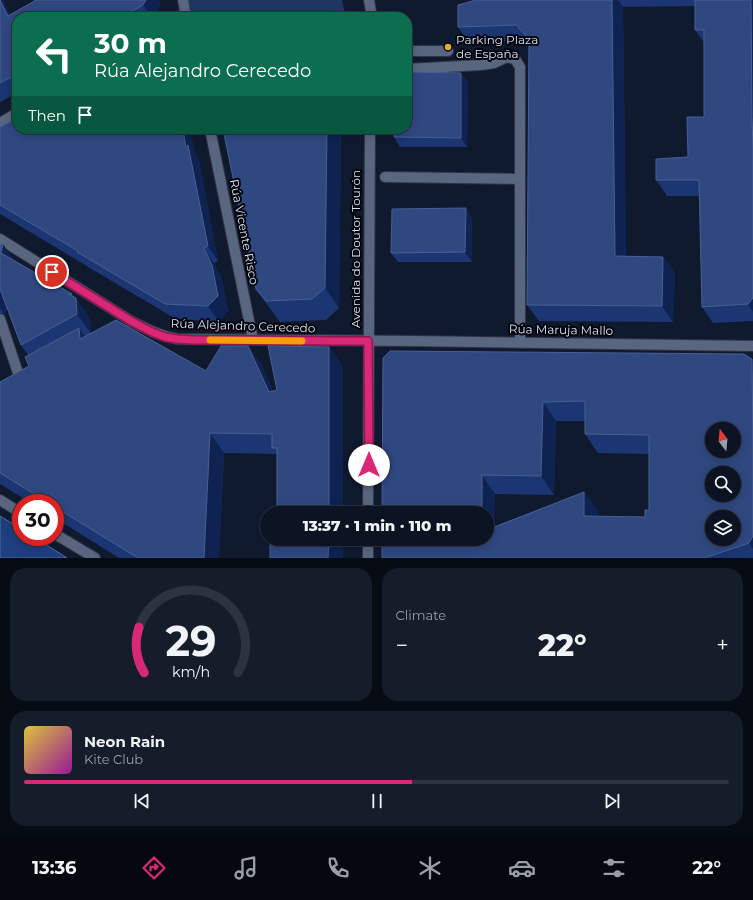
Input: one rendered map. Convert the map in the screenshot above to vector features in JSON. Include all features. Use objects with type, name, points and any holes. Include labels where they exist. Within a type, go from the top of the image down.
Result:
[{"type":"street","points":[[183,0],[185,12]]},
{"type":"street","points":[[369,0],[371,12]]},
{"type":"street","points":[[412,51],[448,51]]},
{"type":"street","points":[[412,69],[481,65],[507,57],[515,59],[520,67],[520,343]]},
{"type":"street","points":[[0,123],[12,116]]},
{"type":"street","name":"Rúa Vicente Risco","points":[[211,134],[253,340]]},
{"type":"street","name":"Avenida do Doutor Tourón","points":[[368,506],[370,134]]},
{"type":"street","points":[[385,177],[520,180]]},
{"type":"street","name":"Rúa Alejandro Cerecedo","points":[[0,239],[131,321],[165,337],[193,340],[368,341]]},
{"type":"street","points":[[0,319],[20,379]]},
{"type":"street","points":[[119,326],[131,321]]},
{"type":"street","name":"Rúa Maruja Mallo","points":[[368,341],[753,346]]},
{"type":"street","points":[[0,500],[12,507]]},
{"type":"street","points":[[64,539],[95,558]]},
{"type":"street","points":[[368,546],[368,558]]},
{"type":"shaded area","points":[[188,0],[342,0],[345,12],[192,12]]},
{"type":"shaded area","points":[[0,516],[12,523],[12,546],[48,546],[67,558],[0,558]]},
{"type":"building","points":[[0,0],[8,16],[12,14],[12,77],[0,83]]},
{"type":"building","points":[[36,0],[146,0],[143,5],[130,12],[15,12]]},
{"type":"building","points":[[476,0],[612,0],[615,256],[663,257],[662,306],[527,305],[529,39],[516,25],[458,27],[458,5]]},
{"type":"building","points":[[695,0],[751,0],[753,298],[748,304],[702,307],[699,180],[656,180],[656,159],[688,157],[687,117],[704,117],[704,30],[695,30]]},
{"type":"building","points":[[412,72],[461,73],[461,138],[394,137],[394,134],[412,134]]},
{"type":"building","points":[[12,121],[12,134],[184,134],[186,148],[188,145],[208,246],[204,248],[212,265],[218,296],[208,306],[165,304],[0,205],[0,127]]},
{"type":"building","points":[[224,134],[327,134],[325,288],[312,299],[266,301],[256,289]]},
{"type":"building","points":[[466,208],[465,252],[391,253],[392,209]]},
{"type":"building","points":[[3,244],[1,253],[72,294],[68,294],[76,298],[77,314],[21,345],[0,289],[0,245]]},
{"type":"building","points":[[116,320],[206,371],[221,346],[248,346],[269,392],[277,390],[268,346],[329,347],[329,506],[277,506],[277,448],[272,448],[272,434],[210,433],[204,558],[138,558],[64,513],[64,494],[34,494],[0,473],[0,382],[29,366],[25,357],[79,328],[80,339]]},
{"type":"building","points":[[390,351],[744,354],[752,359],[753,536],[749,543],[741,546],[741,510],[705,510],[705,546],[740,546],[704,558],[382,558],[382,546],[494,546],[494,527],[584,492],[584,516],[645,517],[645,510],[649,510],[649,435],[585,434],[585,401],[543,402],[541,476],[482,475],[482,506],[382,506],[383,358]]},
{"type":"building","points":[[270,546],[329,546],[328,558],[270,558]]},
{"type":"slow traffic","points":[[210,340],[302,341]]},
{"type":"place","name":"Parking Plaza de España","points":[[448,47]]},
{"type":"route","points":[[52,272],[131,321],[165,337],[193,340],[368,341],[369,465]]}]
